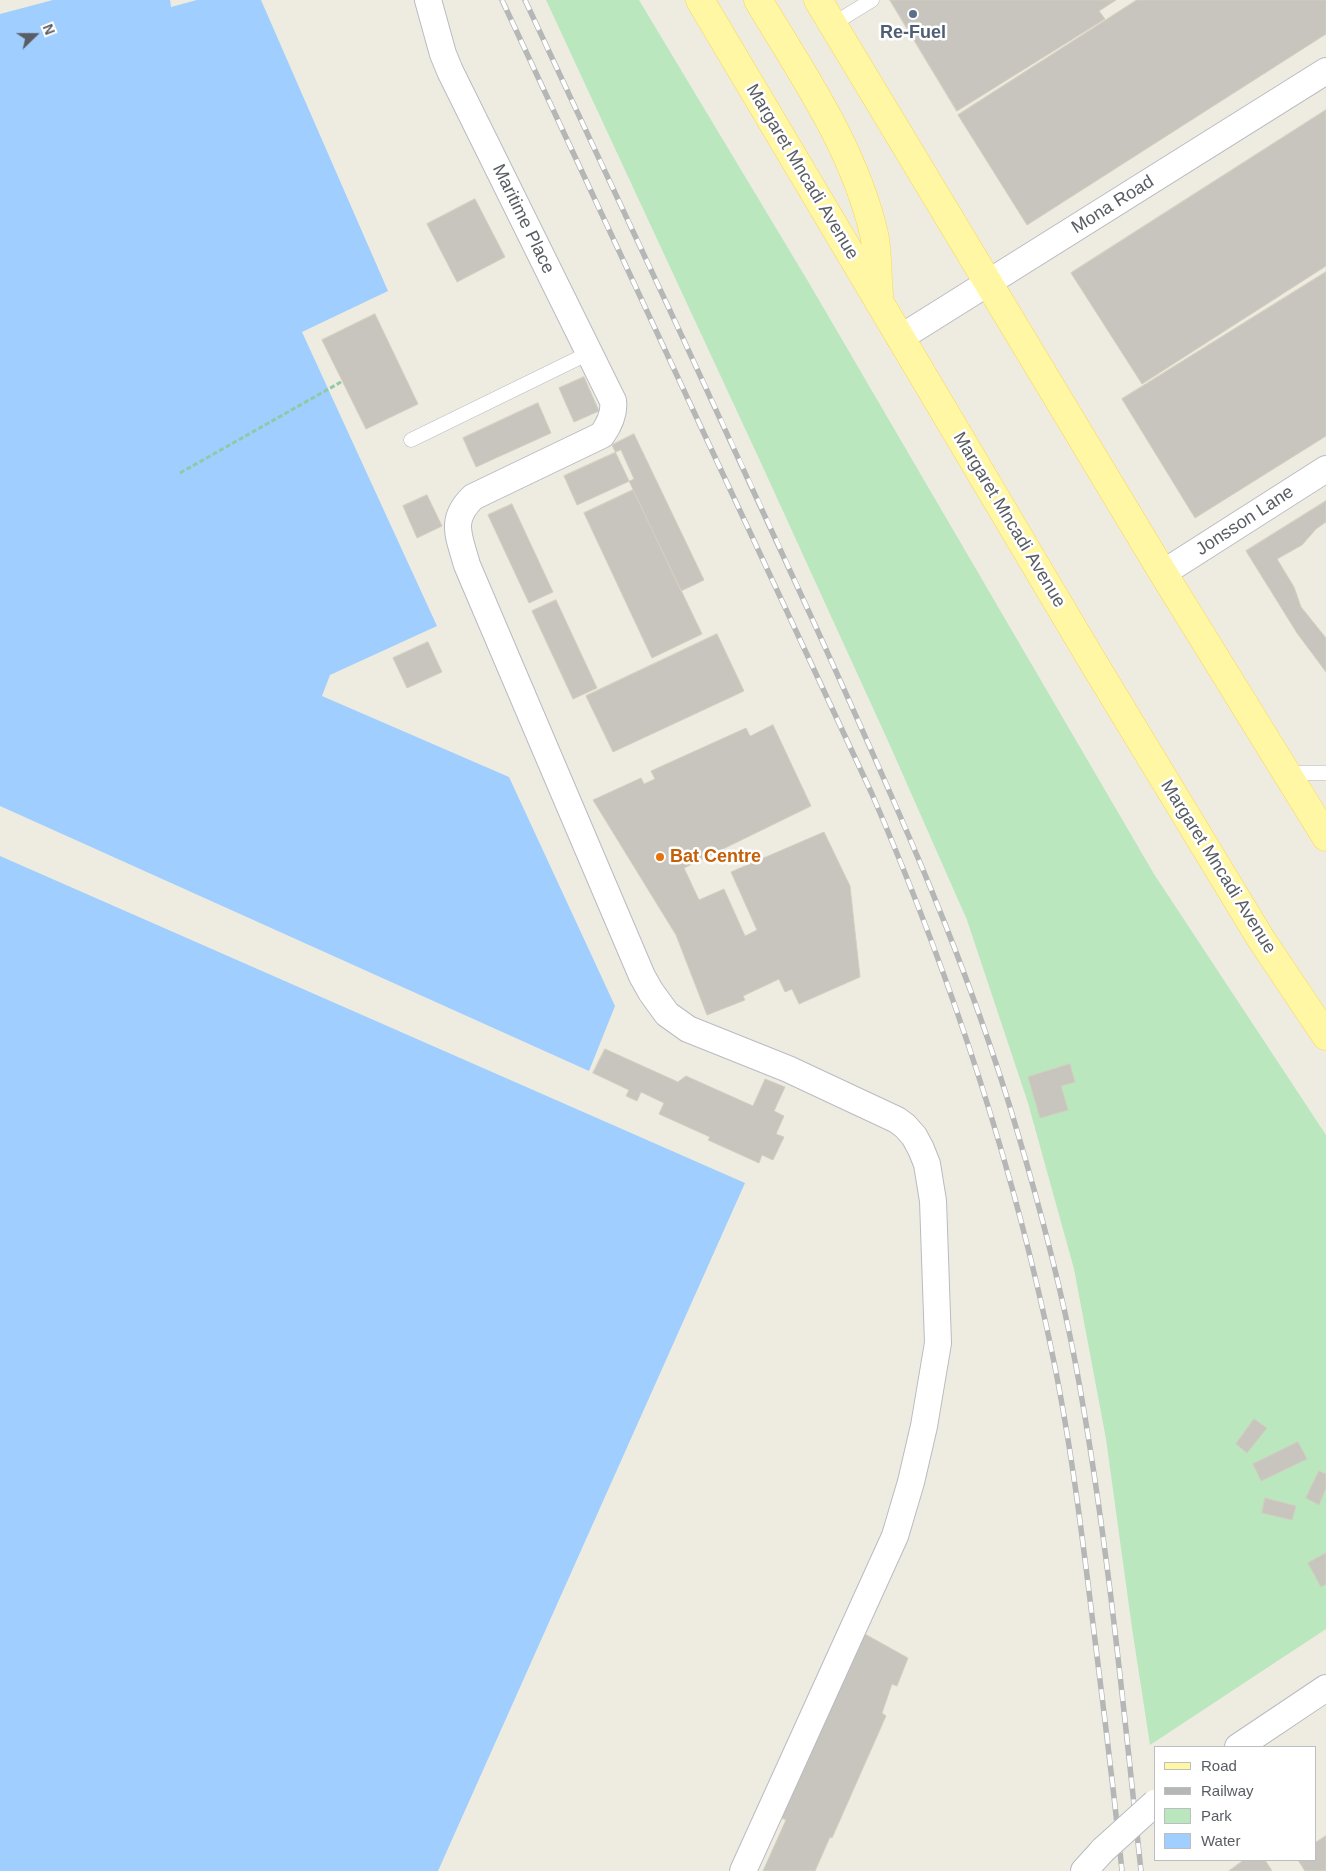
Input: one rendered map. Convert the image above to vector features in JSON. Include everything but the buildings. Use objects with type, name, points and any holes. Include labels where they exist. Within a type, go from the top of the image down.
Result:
[{"type":"main road","name":"Margaret Mncadi Avenue","points":[[700,0],[1093,662],[1261,939],[1326,1036]]},
{"type":"main road","points":[[758,0],[833,126],[849,159],[865,199],[874,236],[879,301]]},
{"type":"main road","points":[[818,0],[1163,573],[1326,837]]},
{"type":"street","name":"Maritime Place","points":[[428,0],[443,54],[450,71],[613,401],[614,410],[602,435],[473,497],[464,505],[459,514],[458,522],[459,539],[467,564],[642,976],[667,1014],[688,1028],[788,1069],[896,1120],[914,1136],[922,1149],[927,1164],[933,1201],[938,1343],[924,1426],[911,1482],[895,1536],[743,1871]]},
{"type":"street","name":"Mona Road","points":[[900,338],[1326,71]]},
{"type":"street","name":"Jonsson Lane","points":[[1163,573],[1326,469]]},
{"type":"street","points":[[1239,1746],[1326,1688]]},
{"type":"street","points":[[1084,1871],[1103,1850],[1154,1804]]},
{"type":"lane","points":[[833,24],[872,0]]},
{"type":"lane","points":[[411,440],[589,353]]},
{"type":"lane","points":[[1287,773],[1326,774]]},
{"type":"path","points":[[180,473],[341,382]]},
{"type":"green space","points":[[546,0],[639,0],[809,283],[1154,874],[1326,1135],[1326,1629],[1150,1745],[1106,1439],[1074,1269],[1028,1103],[967,920],[888,741],[761,463]]},
{"type":"water","points":[[53,0],[170,0],[171,7],[197,0],[261,0],[388,291],[302,332],[437,626],[330,675],[322,696],[509,777],[615,1006],[589,1071],[0,806],[0,14]]},
{"type":"water","points":[[0,856],[745,1183],[438,1871],[0,1871]]},
{"type":"railway","points":[[502,0],[872,794],[928,932],[978,1073],[1020,1216],[1038,1289],[1060,1395],[1081,1530],[1122,1871]]},
{"type":"railway","points":[[525,0],[743,468],[899,813],[951,939],[998,1068],[1043,1221],[1076,1366],[1097,1492],[1121,1681],[1141,1871]]},
{"type":"place","name":"Re-Fuel","points":[[913,14]]},
{"type":"place","name":"Bat Centre","points":[[660,857]]}]
